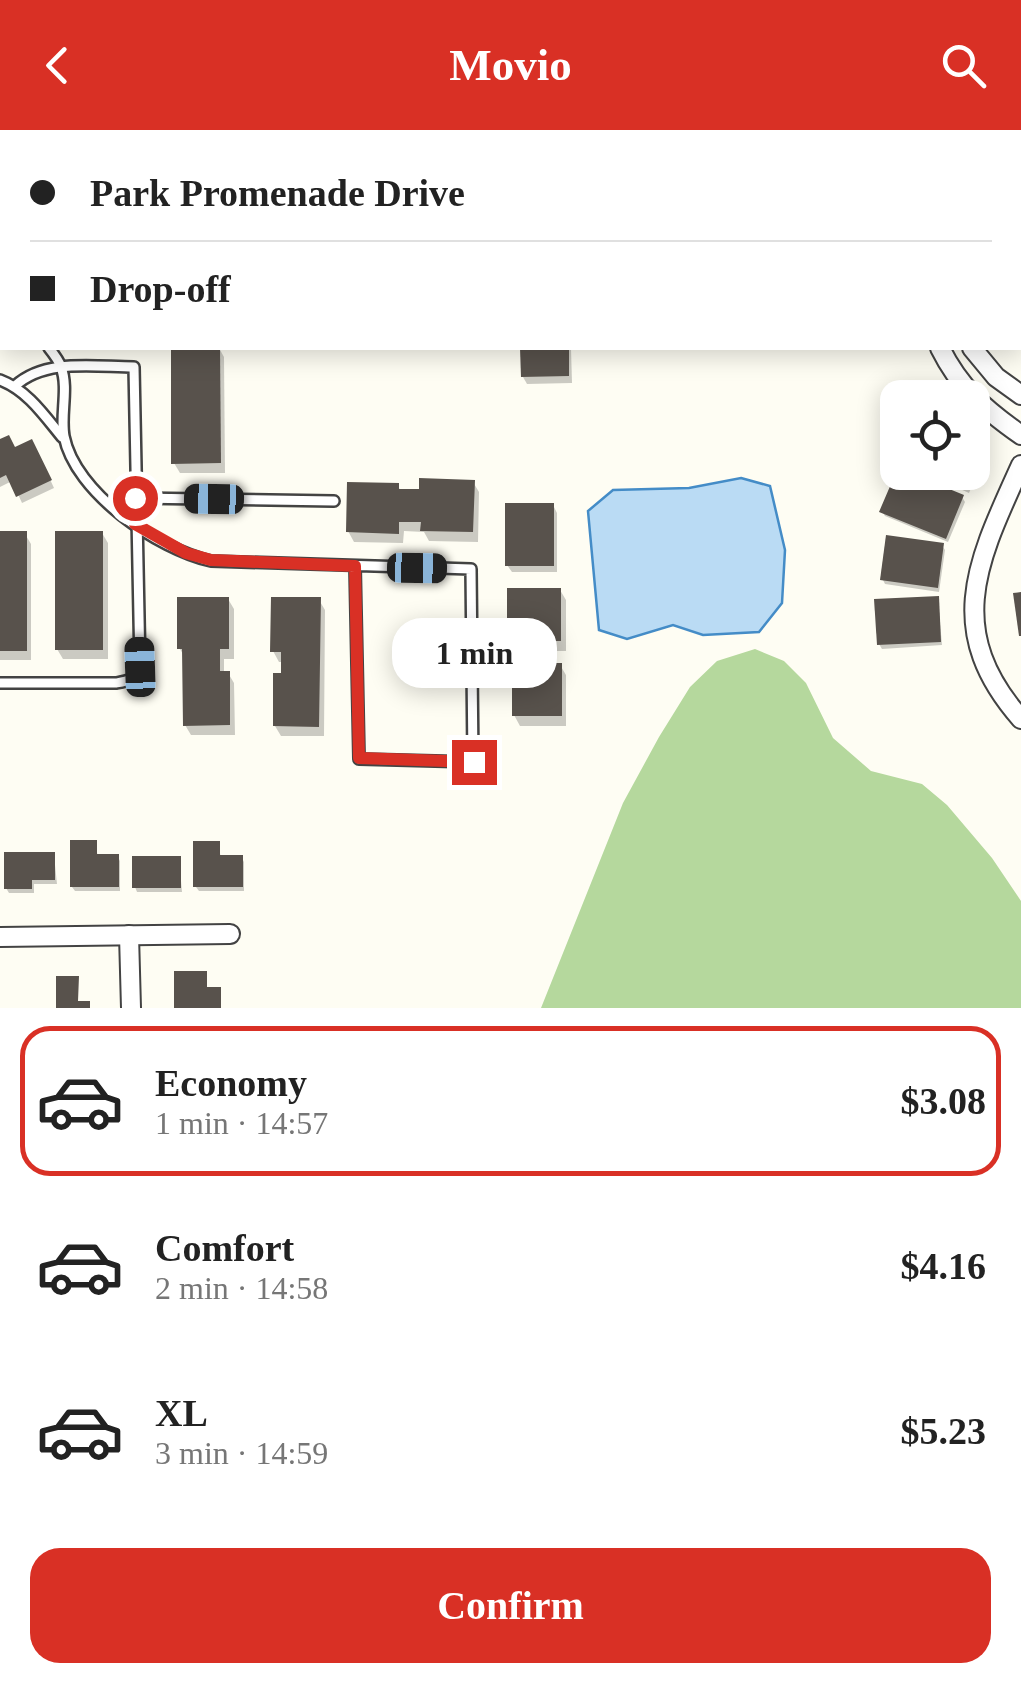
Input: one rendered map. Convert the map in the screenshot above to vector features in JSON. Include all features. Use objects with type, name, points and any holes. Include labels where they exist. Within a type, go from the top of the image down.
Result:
[{"type":"street","points":[[941,350],[954,376],[988,412],[1021,434]]},
{"type":"street","points":[[974,350],[996,377],[1021,395]]},
{"type":"street","points":[[1021,465],[983,550],[974,588],[975,638],[995,684],[1021,719]]},
{"type":"street","points":[[0,937],[230,934]]},
{"type":"street","points":[[129,935],[131,1008]]},
{"type":"lane","points":[[50,350],[62,368],[64,438]]},
{"type":"lane","points":[[0,683],[116,684],[138,675],[134,366],[36,370],[15,386]]},
{"type":"lane","points":[[0,380],[15,386],[64,438],[98,496],[135,524],[186,553],[211,560],[471,569],[474,762],[359,758],[355,566]]},
{"type":"lane","points":[[135,498],[334,501]]},
{"type":"green space","points":[[755,649],[784,661],[806,683],[833,738],[871,771],[922,784],[947,805],[992,858],[1021,901],[1021,1008],[541,1008],[623,803],[659,737],[690,687],[717,661]]},
{"type":"water","points":[[741,478],[770,486],[785,550],[782,603],[759,632],[703,635],[673,625],[627,639],[599,630],[588,511],[613,490],[689,488]]},
{"type":"building","points":[[171,350],[220,350],[221,463],[171,464]]},
{"type":"building","points":[[520,350],[569,350],[569,376],[521,377]]},
{"type":"building","points":[[9,435],[15,447],[32,439],[52,480],[16,497],[6,475],[0,478],[0,439]]},
{"type":"building","points":[[419,478],[475,480],[473,532],[420,531],[421,522],[399,522],[399,534],[346,532],[347,482],[399,483],[399,489],[419,489]]},
{"type":"building","points":[[888,490],[952,490],[964,495],[946,539],[879,512]]},
{"type":"building","points":[[505,503],[554,503],[554,566],[505,566]]},
{"type":"building","points":[[0,531],[27,531],[27,651],[0,651]]},
{"type":"building","points":[[55,531],[103,531],[103,650],[55,650]]},
{"type":"building","points":[[886,535],[944,543],[938,588],[880,580]]},
{"type":"building","points":[[507,588],[561,588],[561,641],[552,641],[552,663],[562,663],[562,716],[512,716],[512,663],[518,663],[518,641],[507,641]]},
{"type":"building","points":[[1021,592],[1021,636],[1019,636],[1013,593]]},
{"type":"building","points":[[939,596],[941,642],[877,645],[874,599]]},
{"type":"building","points":[[177,597],[229,597],[229,649],[220,649],[220,671],[230,671],[230,725],[183,726]]},
{"type":"building","points":[[271,597],[321,597],[319,727],[273,726],[273,673],[281,673],[281,652],[270,652]]},
{"type":"building","points":[[70,840],[97,840],[97,854],[119,854],[119,887],[70,887]]},
{"type":"building","points":[[193,841],[220,841],[220,855],[243,855],[243,887],[193,887]]},
{"type":"building","points":[[4,852],[55,852],[55,880],[32,880],[32,889],[4,889]]},
{"type":"building","points":[[132,856],[181,856],[181,888],[132,888]]},
{"type":"building","points":[[174,971],[207,971],[207,987],[221,987],[221,1008],[174,1008]]},
{"type":"building","points":[[56,976],[79,976],[78,1001],[90,1001],[90,1008],[56,1008]]},
{"type":"route","points":[[135,498],[135,524],[198,558],[355,566],[359,758],[474,762]]}]
